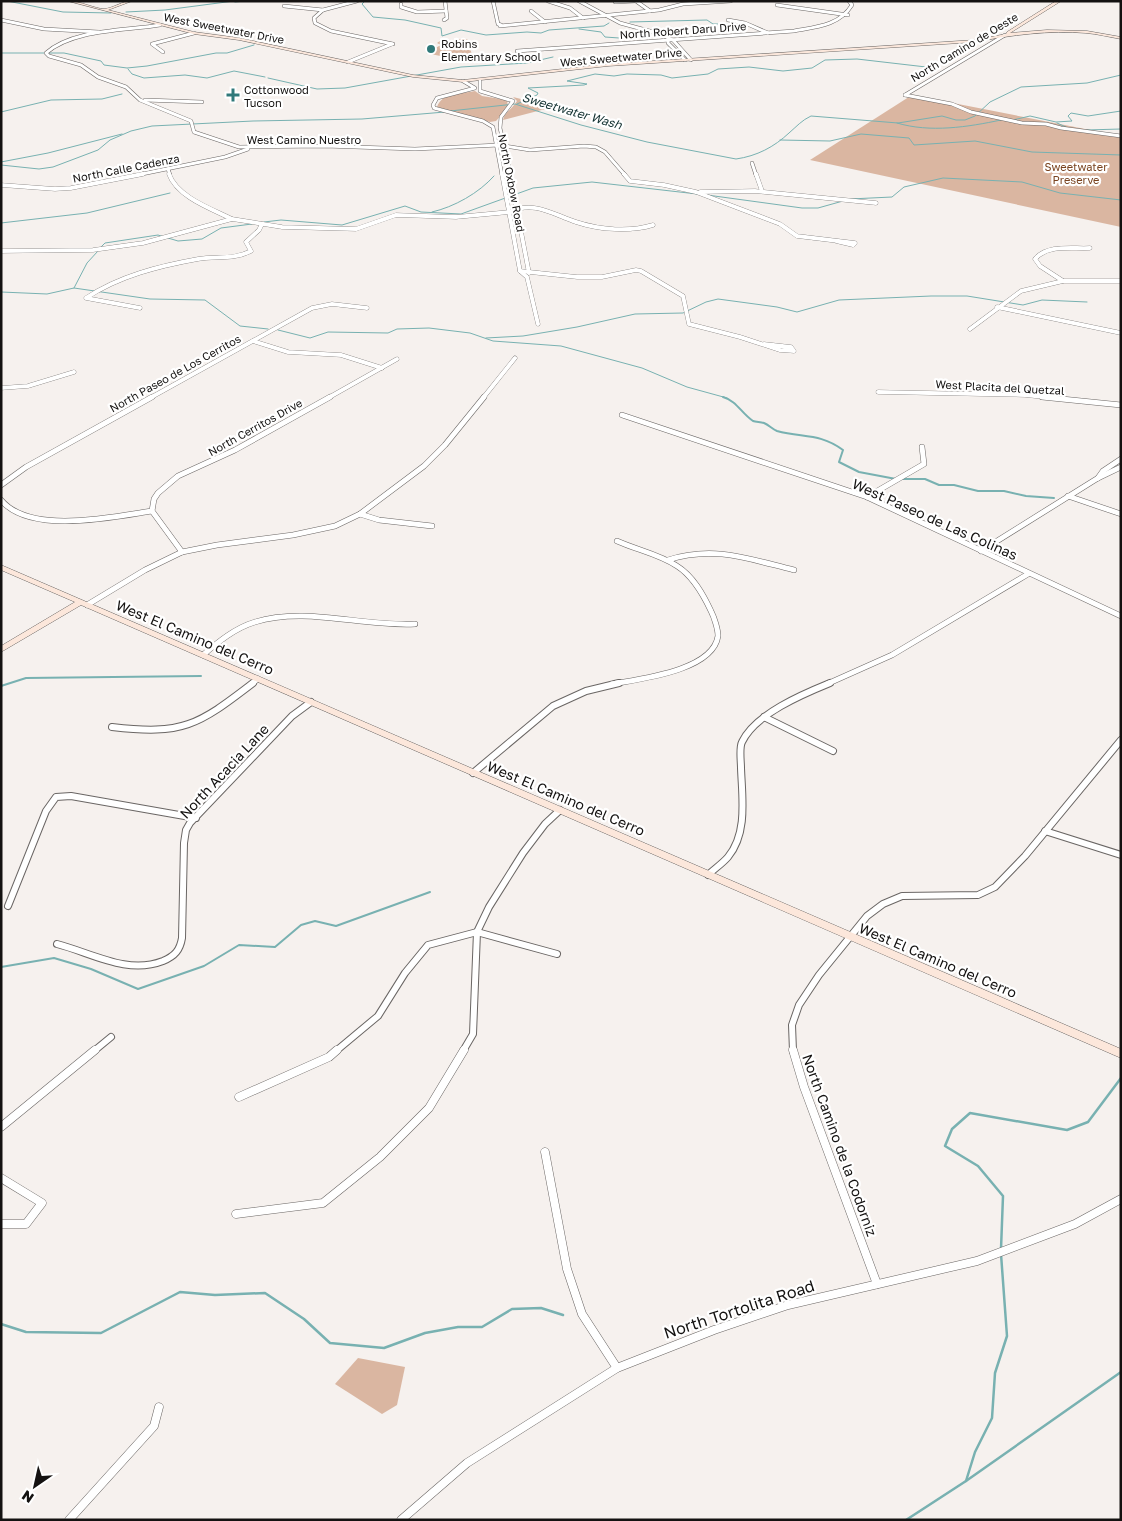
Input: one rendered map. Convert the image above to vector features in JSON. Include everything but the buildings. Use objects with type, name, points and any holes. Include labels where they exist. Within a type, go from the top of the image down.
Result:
[{"type":"street","name":"West Sweetwater Drive","points":[[70,1],[194,32],[238,38],[421,77],[463,81],[480,81],[608,65],[956,43],[989,39],[1006,34],[1047,31],[1068,31],[1121,38]]},
{"type":"street","points":[[105,9],[130,1]]},
{"type":"street","points":[[348,62],[393,44],[316,26],[314,20],[317,14],[323,10],[357,1]]},
{"type":"street","points":[[444,20],[447,18],[445,1]]},
{"type":"street","points":[[493,1],[500,26],[650,11],[683,4],[731,1]]},
{"type":"street","points":[[548,1],[570,8],[584,18]]},
{"type":"street","points":[[579,1],[596,7],[606,16],[620,23],[652,31],[674,42],[679,45],[688,60]]},
{"type":"street","points":[[614,2],[636,1],[650,11]]},
{"type":"street","points":[[679,1],[683,4]]},
{"type":"street","points":[[777,5],[848,15],[852,5],[849,1]]},
{"type":"street","name":"North Camino de Oeste","points":[[1060,1],[905,95],[952,104],[971,112],[1022,123],[1046,124],[1061,128],[1121,136]]},
{"type":"street","points":[[401,4],[401,7],[414,11],[446,11]]},
{"type":"street","points":[[284,6],[323,10]]},
{"type":"street","points":[[531,11],[545,22]]},
{"type":"street","name":"North Robert Daru Drive","points":[[517,51],[768,33],[823,26],[848,15]]},
{"type":"street","points":[[1,20],[44,29],[103,33]]},
{"type":"street","points":[[314,20],[320,20]]},
{"type":"street","points":[[728,20],[745,23],[765,30],[768,33]]},
{"type":"street","name":"West Camino Nuestro","points":[[160,25],[103,33],[63,42],[48,49],[46,53],[49,56],[81,65],[106,81],[126,87],[140,100],[183,116],[191,121],[194,132],[239,147],[325,146],[415,149],[495,146],[530,150],[584,146],[596,147],[605,152],[630,181],[664,185],[696,192],[780,224],[797,236],[836,241]]},
{"type":"street","points":[[695,30],[701,37]]},
{"type":"street","points":[[164,52],[152,44],[194,32]]},
{"type":"street","points":[[668,39],[668,42],[688,60]]},
{"type":"street","name":"North Oxbow Road","points":[[463,81],[475,88],[437,98],[433,105],[434,108],[489,124],[493,128],[520,271]]},
{"type":"street","name":"North Oxbow Road","points":[[480,81],[480,92],[513,100],[511,106],[500,120],[530,271]]},
{"type":"street","points":[[140,100],[202,102]]},
{"type":"street","name":"North Calle Cadenza","points":[[1,185],[55,189],[71,188],[225,157],[253,148]]},
{"type":"street","points":[[752,163],[762,191]]},
{"type":"street","points":[[168,169],[169,178],[178,188],[232,218],[282,227],[356,229],[404,214],[456,217],[510,212],[518,208],[543,208],[576,222],[592,226],[637,230],[653,225]]},
{"type":"street","name":"West Camino Nuestro","points":[[696,192],[762,191],[876,203]]},
{"type":"street","points":[[1,251],[92,250],[143,243],[232,218]]},
{"type":"street","points":[[140,308],[86,298],[98,290],[143,271],[200,259],[244,256],[251,251],[246,242],[259,230],[262,224]]},
{"type":"street","points":[[1063,281],[1040,266],[1035,259],[1036,255],[1043,251],[1056,249],[1090,248]]},
{"type":"street","points":[[520,271],[577,277],[602,277],[636,270],[641,271],[683,296],[689,324],[780,350],[794,351],[791,347],[764,344]]},
{"type":"street","points":[[520,271],[527,277],[538,324]]},
{"type":"street","points":[[527,277],[530,271]]},
{"type":"street","points":[[970,329],[997,307],[1021,291],[1063,281],[1121,281]]},
{"type":"street","name":"North Paseo de Los Cerritos","points":[[1,485],[26,467],[312,308],[332,304],[367,308]]},
{"type":"street","points":[[997,307],[1121,334]]},
{"type":"street","points":[[253,341],[288,352],[341,355],[382,368]]},
{"type":"street","points":[[1,650],[84,603],[182,552],[217,545],[293,535],[335,526],[360,514],[424,466],[445,445],[515,358]]},
{"type":"street","name":"North Cerritos Drive","points":[[152,511],[154,499],[158,493],[178,476],[235,450],[299,412],[397,359]]},
{"type":"street","points":[[1,388],[17,388],[74,372]]},
{"type":"street","name":"West Placita del Quetzal","points":[[878,392],[1025,396],[1121,404]]},
{"type":"street","name":"West Paseo de Las Colinas","points":[[622,415],[867,497],[1121,616]]},
{"type":"street","points":[[867,497],[924,464],[922,447]]},
{"type":"street","points":[[1098,478],[1103,471],[1121,459]]},
{"type":"street","points":[[981,551],[1098,478],[1121,467]]},
{"type":"street","points":[[1068,496],[1121,514]]},
{"type":"street","points":[[1,500],[4,504],[32,518],[51,521],[72,522],[152,511],[182,552]]},
{"type":"street","points":[[360,514],[379,520],[432,526]]},
{"type":"street","points":[[473,772],[552,706],[565,698],[597,688],[686,667],[710,654],[719,638],[719,627],[698,585],[668,560],[617,541]]},
{"type":"street","points":[[668,560],[688,552],[715,551],[794,570]]},
{"type":"street","name":"West El Camino del Cerro","points":[[1,567],[1121,1054]]},
{"type":"street","points":[[708,875],[728,857],[736,844],[742,827],[741,742],[753,725],[781,706],[884,660],[1028,574]]},
{"type":"street","points":[[203,655],[252,622],[276,617],[396,625],[415,624]]},
{"type":"street","points":[[112,727],[152,731],[180,728],[195,723],[258,679]]},
{"type":"street","name":"North Acacia Lane","points":[[57,944],[132,966],[155,964],[175,955],[181,945],[182,938],[184,843],[186,830],[292,716],[311,702]]},
{"type":"street","points":[[764,717],[833,751]]},
{"type":"street","name":"North Camino de la Codorniz","points":[[877,1284],[797,1063],[791,1034],[795,1012],[865,917],[890,898],[925,895],[978,895],[995,887],[1045,831],[1121,740]]},
{"type":"street","points":[[8,906],[46,811],[56,797],[72,796],[196,818]]},
{"type":"street","points":[[236,1214],[323,1203],[380,1157],[429,1108],[473,1034],[477,932],[489,907],[523,853],[545,824],[560,810]]},
{"type":"street","points":[[1045,831],[1121,855]]},
{"type":"street","points":[[239,1097],[329,1056],[378,1016],[405,973],[428,945],[477,932],[557,954]]},
{"type":"street","points":[[1,1127],[111,1037]]},
{"type":"street","points":[[545,1152],[567,1269],[582,1314],[618,1368]]},
{"type":"street","points":[[1,1178],[42,1203],[26,1224],[1,1224]]},
{"type":"street","name":"North Tortolita Road","points":[[401,1520],[467,1463],[618,1368],[714,1330],[788,1305],[977,1262],[1075,1224],[1121,1199]]},
{"type":"street","points":[[69,1520],[154,1426],[159,1407]]},
{"type":"green space","points":[[468,40],[474,63],[426,53],[441,45],[437,43],[440,41]]},
{"type":"green space","points":[[475,91],[482,96],[507,100],[508,108],[496,121],[490,122],[437,107],[448,96]]},
{"type":"green space","name":"Sweetwater Preserve","points":[[912,95],[1121,136],[1121,227],[810,160]]},
{"type":"green space","points":[[513,97],[553,107],[503,120],[517,101]]},
{"type":"green space","points":[[358,1358],[405,1367],[397,1405],[382,1414],[335,1384]]},
{"type":"waterway","points":[[7,1],[63,12],[111,13]]},
{"type":"waterway","points":[[126,12],[165,10],[234,1]]},
{"type":"waterway","points":[[235,2],[245,1]]},
{"type":"waterway","points":[[362,1],[364,2],[362,4],[373,17],[405,20],[441,28],[442,36],[461,30],[486,35],[527,32],[541,33],[549,30],[604,26],[609,23]]},
{"type":"waterway","points":[[630,22],[707,20],[713,24],[727,24]]},
{"type":"waterway","points":[[579,29],[601,32],[605,37],[619,38]]},
{"type":"waterway","points":[[1,53],[64,53],[101,61],[104,65],[127,68],[216,53],[227,53],[254,45]]},
{"type":"waterway","points":[[268,78],[317,89],[345,88],[461,67],[527,63],[553,57]]},
{"type":"waterway","points":[[517,104],[537,95],[538,93],[528,88],[584,85],[587,84],[567,81],[595,74],[614,76],[627,74],[661,75],[672,78],[708,74],[718,69],[749,67],[783,71],[812,68],[825,60],[857,59],[926,67]]},
{"type":"waterway","points":[[128,69],[132,74],[144,78],[185,75],[207,78],[234,71],[265,77]]},
{"type":"waterway","name":"Sweetwater Wash","points":[[780,140],[811,116],[898,123],[942,116],[956,120],[965,120],[975,116],[990,102],[1021,87],[1087,83],[1121,75]]},
{"type":"waterway","points":[[1,112],[51,100],[102,99],[122,94]]},
{"type":"waterway","name":"Sweetwater Wash","points":[[450,111],[515,104],[581,125],[647,142],[736,159],[751,156],[771,147],[780,140]]},
{"type":"waterway","points":[[1013,120],[1030,116],[1056,122],[1072,121],[1068,116],[1071,113],[1088,116],[1121,111]]},
{"type":"waterway","name":"Sweetwater Wash","points":[[1,165],[39,169],[53,167],[98,150],[110,140],[131,131],[152,126],[253,121],[362,119],[445,112]]},
{"type":"waterway","points":[[897,123],[923,128],[949,128],[1001,120]]},
{"type":"waterway","points":[[1057,123],[1066,127]]},
{"type":"waterway","points":[[1086,130],[1121,129]]},
{"type":"waterway","points":[[1,162],[48,153],[122,134]]},
{"type":"waterway","points":[[780,140],[830,141],[861,134],[909,138],[914,145],[975,141],[1032,152],[1121,155]]},
{"type":"waterway","points":[[432,212],[449,207],[466,198],[494,176]]},
{"type":"waterway","points":[[850,199],[892,197],[904,187],[943,178],[1022,182],[1060,193],[1121,200]]},
{"type":"waterway","points":[[264,222],[281,220],[342,225],[405,206],[421,212],[461,214],[533,188],[592,182],[697,194]]},
{"type":"waterway","points":[[1,223],[87,213],[170,193]]},
{"type":"waterway","points":[[707,195],[802,208],[818,208],[843,201]]},
{"type":"waterway","points":[[168,238],[178,241],[202,239],[221,228],[252,224]]},
{"type":"waterway","points":[[101,247],[105,243],[158,235],[164,237]]},
{"type":"waterway","points":[[74,288],[87,263],[98,251]]},
{"type":"waterway","points":[[1,292],[47,294],[74,288]]},
{"type":"waterway","points":[[74,288],[150,299],[205,300],[240,326],[268,329]]},
{"type":"waterway","points":[[486,338],[523,336],[577,327],[635,314],[683,313],[706,302],[718,299],[777,307],[797,312],[839,300],[931,296],[967,296],[1023,305],[1042,300],[1087,302]]},
{"type":"waterway","points":[[278,330],[310,338],[328,332],[388,333],[397,329],[429,328],[470,333],[493,341],[561,346],[642,368],[687,387],[727,398]]},
{"type":"waterway","points":[[723,397],[732,401],[753,421],[764,423],[777,431],[819,438],[835,445],[843,450],[839,462],[859,472],[896,479]]},
{"type":"waterway","points":[[901,479],[925,479],[939,485],[954,485],[978,491],[1004,491],[1026,496],[1054,498]]},
{"type":"waterway","points":[[1,686],[26,678],[201,676]]},
{"type":"waterway","points":[[1,967],[54,958],[91,969],[138,989],[204,966],[239,945],[275,947],[301,925],[315,921],[336,926],[430,892]]},
{"type":"waterway","points":[[1001,1249],[1003,1196],[978,1166],[945,1146],[952,1129],[970,1113],[1067,1130],[1088,1122],[1121,1078]]},
{"type":"waterway","points":[[966,1481],[975,1452],[992,1418],[995,1373],[1007,1336],[1001,1254]]},
{"type":"waterway","points":[[1,1324],[26,1332],[101,1333],[180,1292],[215,1295],[265,1293],[304,1319],[330,1343],[384,1348],[425,1333],[458,1327],[482,1327],[512,1309],[541,1308],[563,1315]]},
{"type":"waterway","points":[[966,1481],[1121,1372]]},
{"type":"waterway","points":[[906,1520],[966,1481]]},
{"type":"place","name":"Robins Elementary School","points":[[431,49]]},
{"type":"place","name":"Cottonwood Tucson","points":[[233,95]]}]
